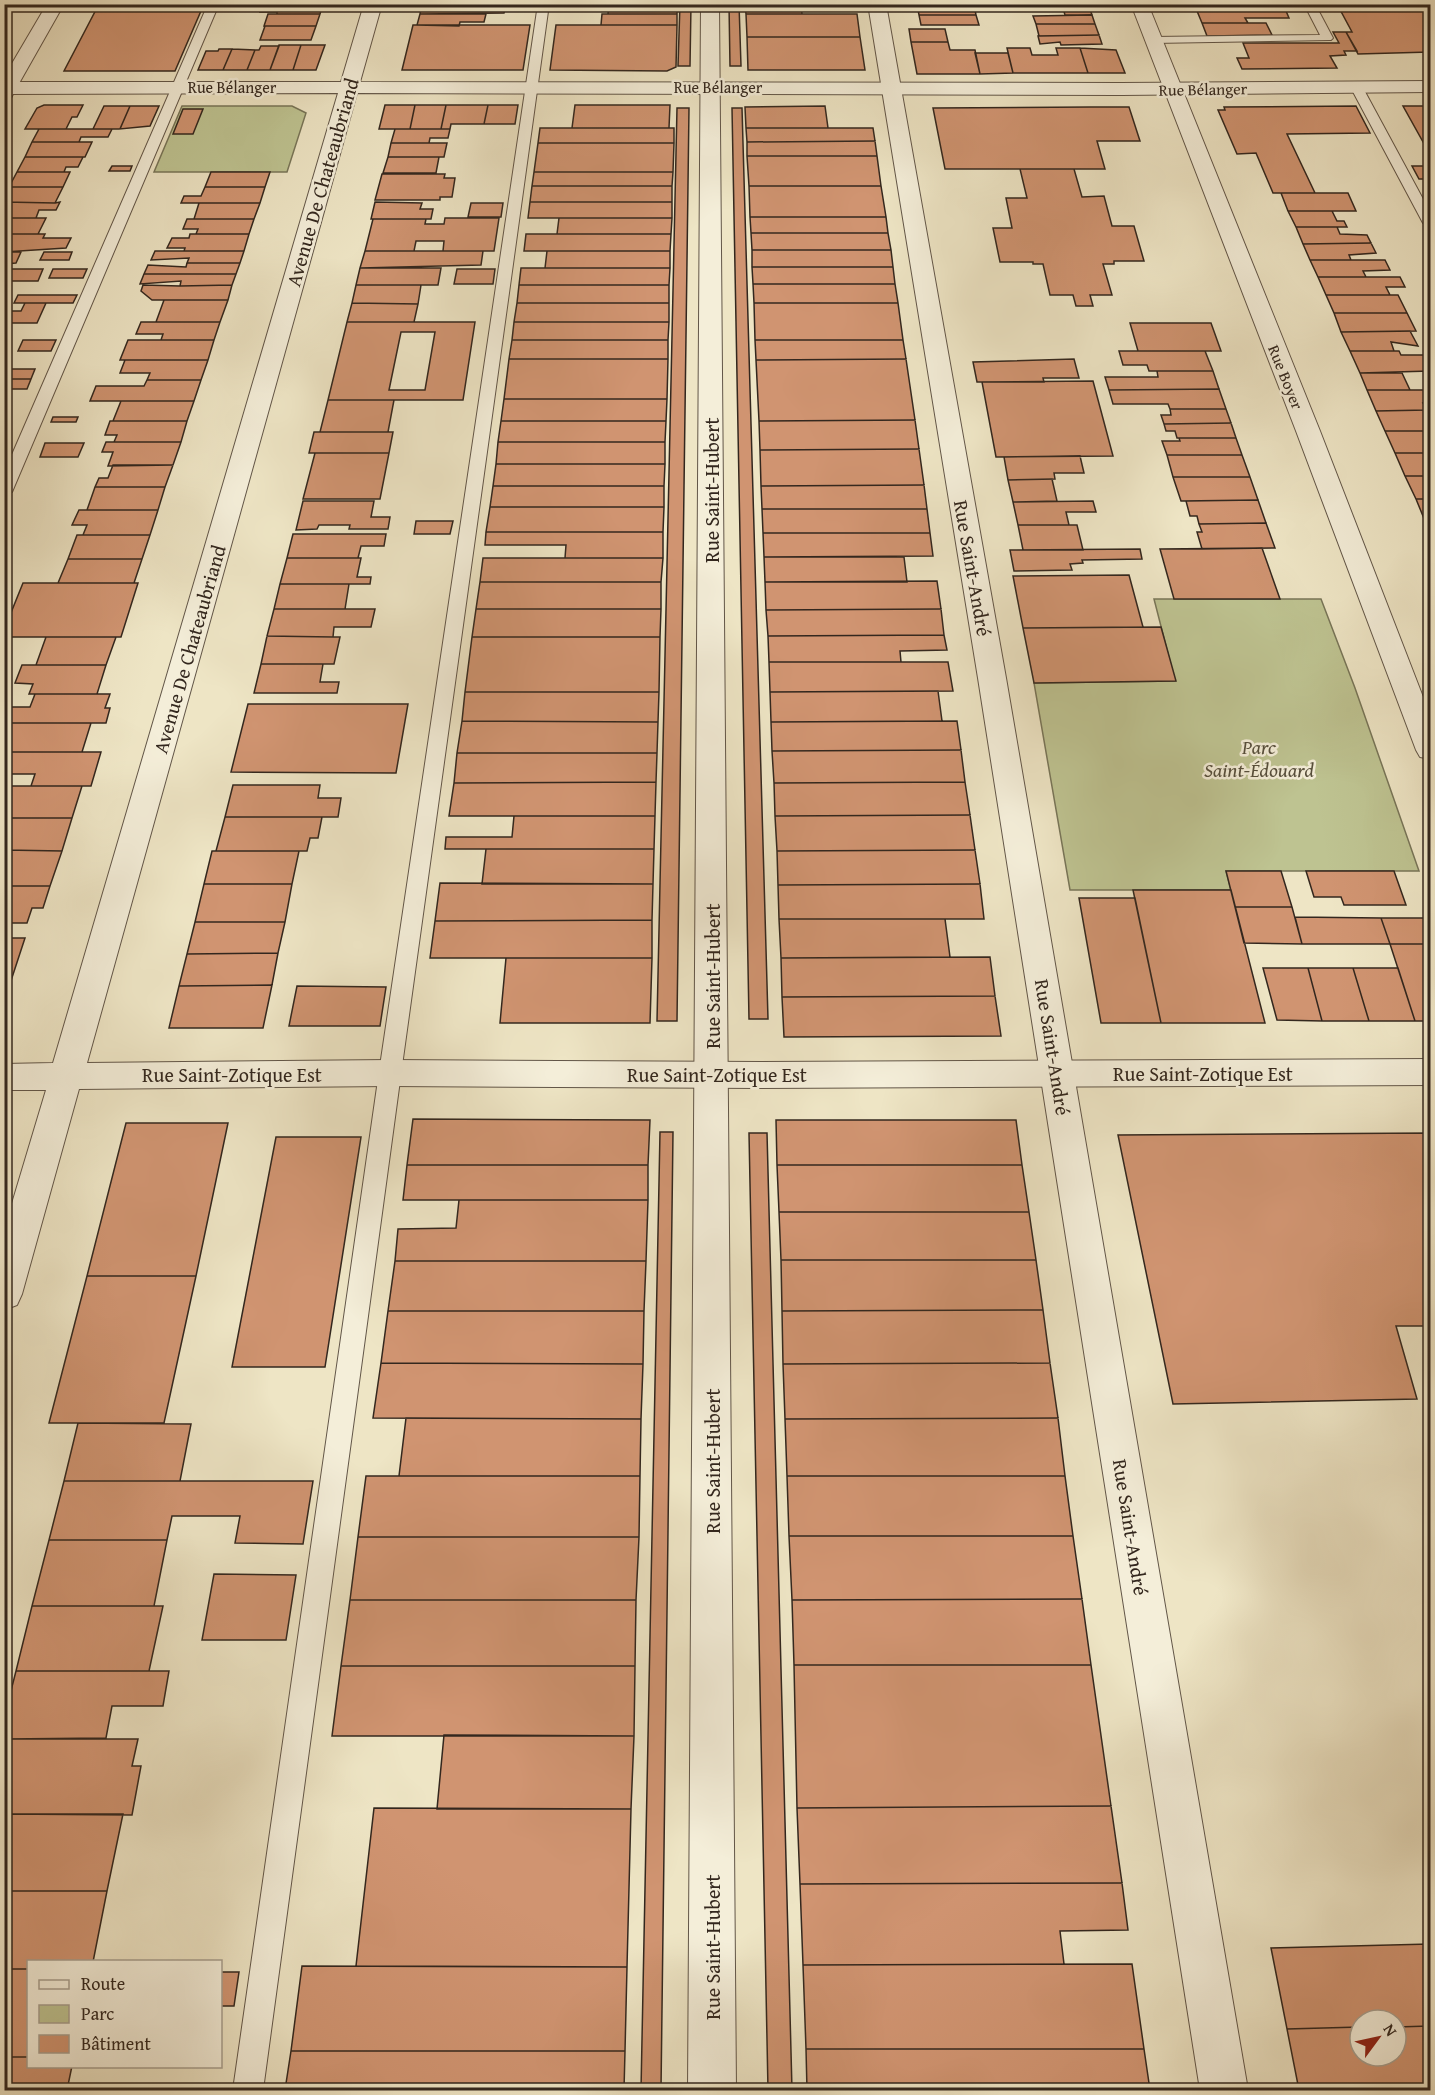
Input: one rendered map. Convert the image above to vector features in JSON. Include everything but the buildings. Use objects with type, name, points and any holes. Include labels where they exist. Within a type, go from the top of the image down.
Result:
[{"type":"street","points":[[6,90],[56,4]]},
{"type":"street","name":"Avenue De Chateaubriand","points":[[4,1294],[373,4]]},
{"type":"street","name":"Rue Saint-Hubert","points":[[710,4],[712,2091]]},
{"type":"street","name":"Rue Saint-André","points":[[877,4],[1058,1073],[1224,2091]]},
{"type":"street","name":"Rue Boyer","points":[[1139,4],[1431,750]]},
{"type":"street","name":"Rue Bélanger","points":[[6,90],[350,87],[890,89],[1431,87]]},
{"type":"street","name":"Rue Saint-Zotique Est","points":[[4,1077],[390,1073],[1431,1072]]},
{"type":"lane","points":[[4,492],[214,4]]},
{"type":"lane","points":[[248,2091],[390,1073],[534,87],[544,4]]},
{"type":"lane","points":[[1153,40],[1327,38],[1309,4]]},
{"type":"lane","points":[[1357,88],[1431,223]]},
{"type":"green space","points":[[182,106],[292,106],[306,113],[287,172],[154,172]]},
{"type":"green space","name":"Parc Saint-Édouard","points":[[1154,599],[1321,599],[1355,688],[1419,871],[1226,871],[1231,890],[1070,890],[1034,683],[1175,681]]}]
